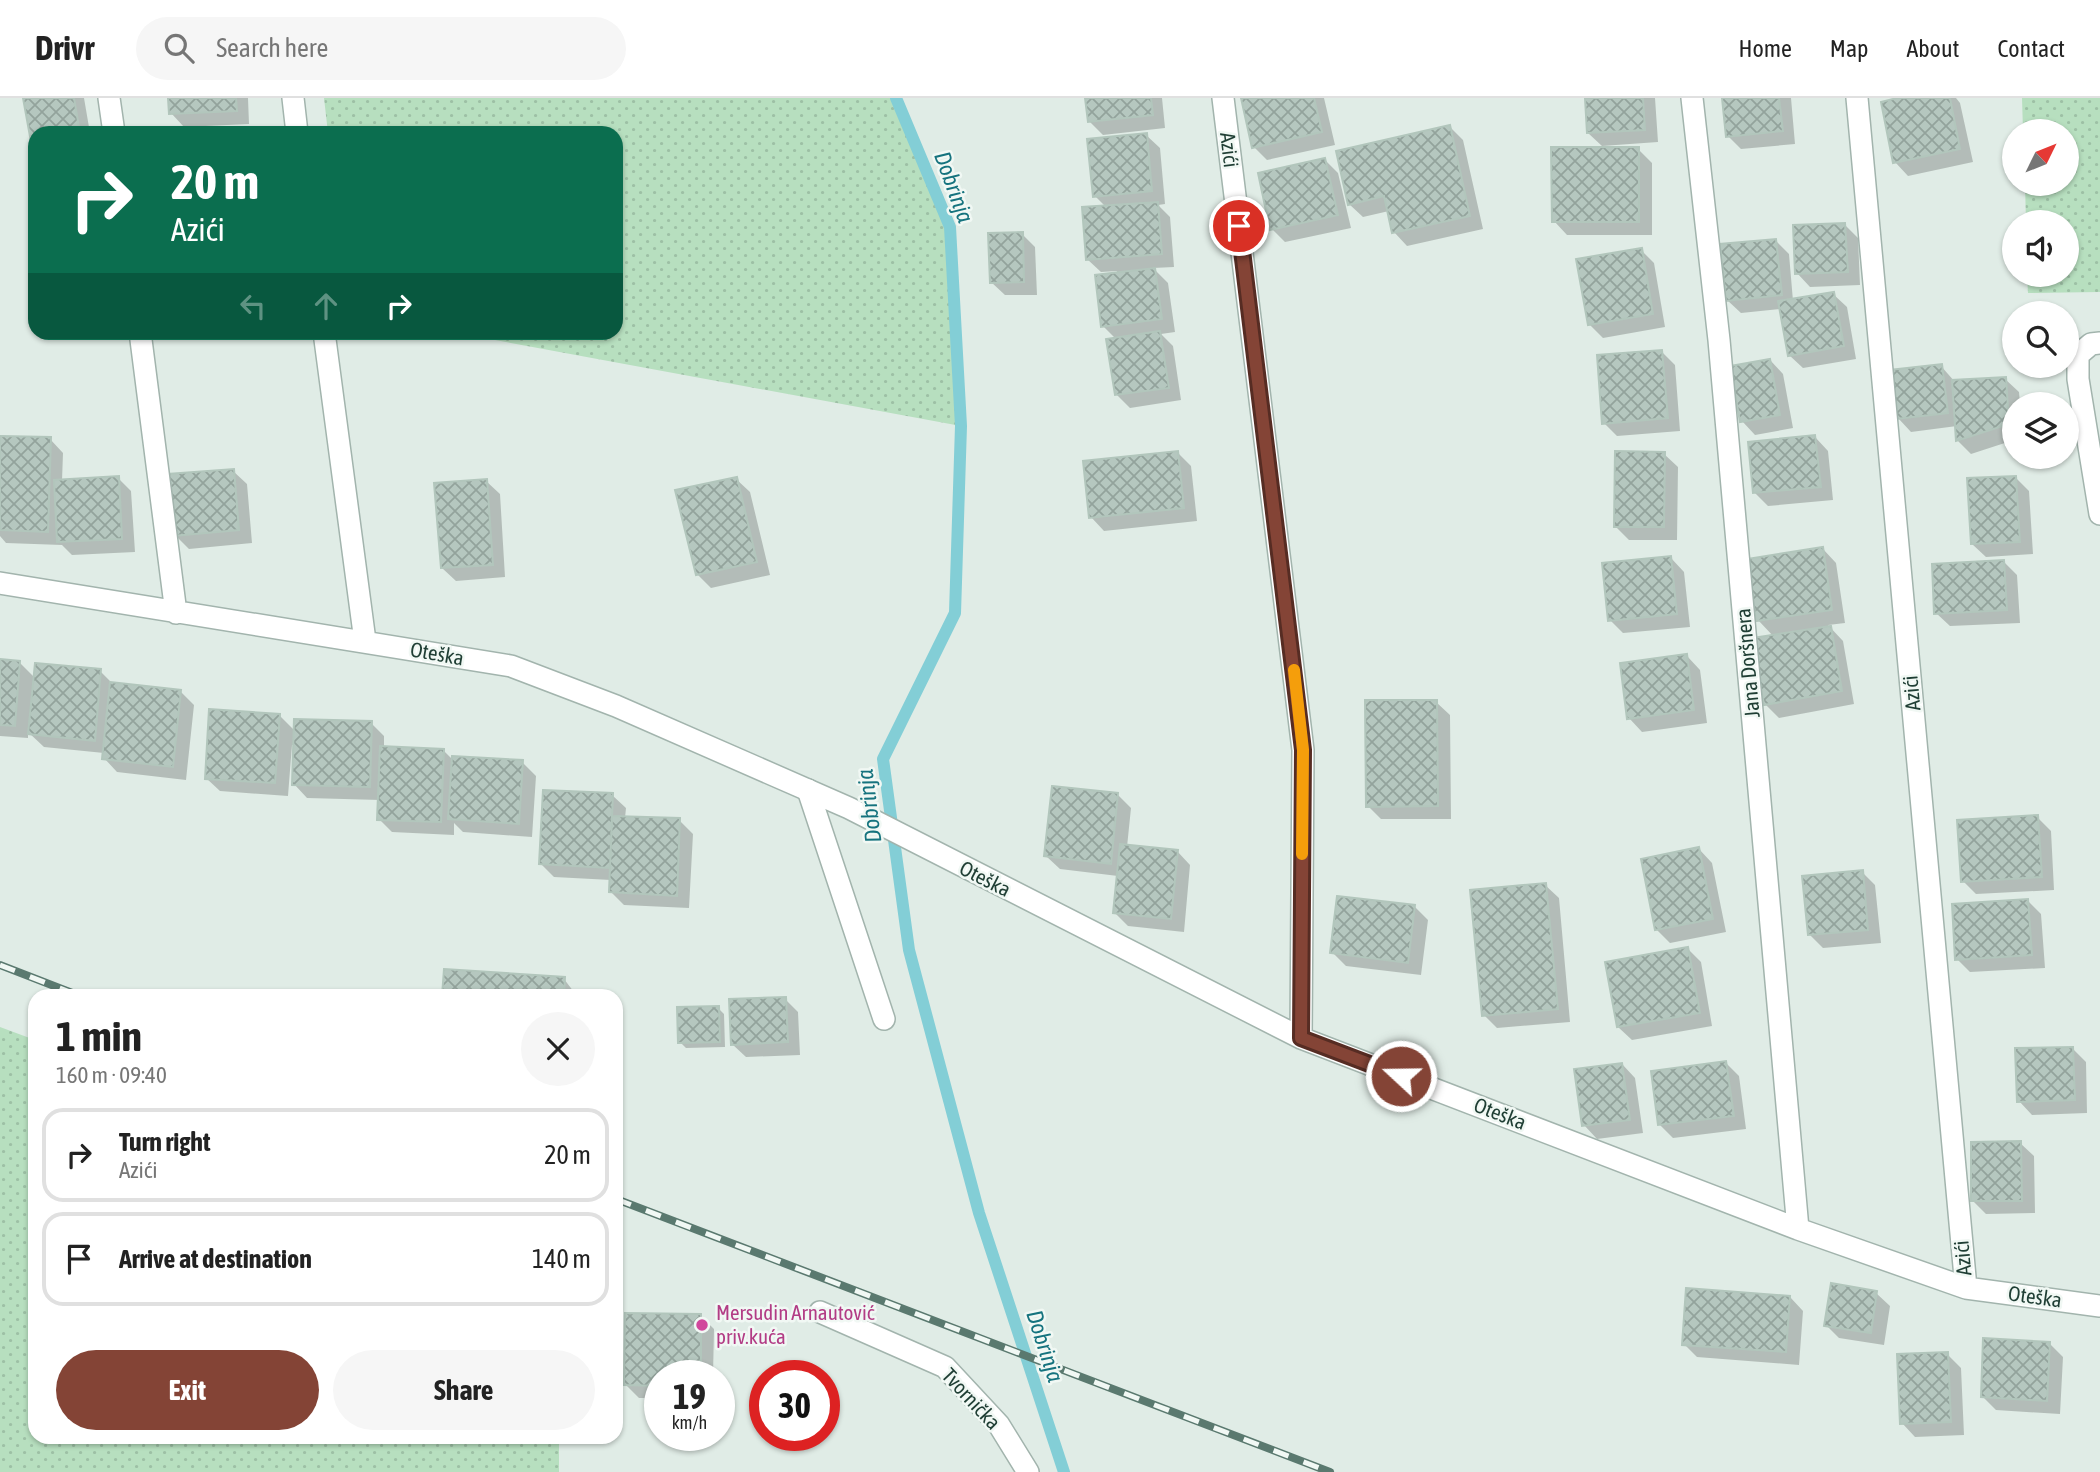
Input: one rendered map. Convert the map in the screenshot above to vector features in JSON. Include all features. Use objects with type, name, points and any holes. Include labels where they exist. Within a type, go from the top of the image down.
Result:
[{"type":"street","points":[[109,98],[113,126]]},
{"type":"street","points":[[293,98],[296,126]]},
{"type":"street","name":"Azići","points":[[1223,98],[1303,750],[1301,1038]]},
{"type":"street","name":"Jana Doršnera","points":[[1692,98],[1719,340],[1798,1229]]},
{"type":"street","name":"Azići","points":[[1857,98],[1966,1288]]},
{"type":"street","points":[[141,340],[176,613]]},
{"type":"street","points":[[325,340],[365,641]]},
{"type":"street","points":[[2100,343],[2091,344],[2078,355],[2078,379],[2100,514]]},
{"type":"street","name":"Oteška","points":[[0,583],[511,666],[616,706],[849,808],[1301,1038],[1798,1229],[1966,1288],[2100,1306]]},
{"type":"street","points":[[808,790],[884,1019]]},
{"type":"street","name":"Tvornička","points":[[820,1312],[945,1367],[999,1425],[1028,1472]]},
{"type":"green space","points":[[324,98],[896,98],[950,227],[961,426],[495,340],[623,340],[623,126],[327,126]]},
{"type":"green space","points":[[2022,98],[2100,98],[2100,292],[2028,293],[2028,287],[2079,287],[2079,210],[2026,210],[2025,196],[2079,196],[2079,119],[2023,119]]},
{"type":"green space","points":[[0,1027],[28,1037],[28,1444],[559,1444],[559,1472],[0,1472]]},
{"type":"building","points":[[23,98],[74,98],[79,126],[28,126]]},
{"type":"building","points":[[168,98],[236,98],[237,111],[169,114]]},
{"type":"building","points":[[1085,98],[1151,98],[1153,115],[1088,122]]},
{"type":"building","points":[[1241,98],[1314,98],[1322,132],[1252,148]]},
{"type":"building","points":[[1585,98],[1643,98],[1645,130],[1587,133]]},
{"type":"building","points":[[1722,98],[1779,98],[1783,131],[1726,137]]},
{"type":"building","points":[[1897,98],[1950,98],[1960,149],[1893,163],[1881,102]]},
{"type":"building","points":[[1450,125],[1470,216],[1392,233],[1384,196],[1348,205],[1336,151]]},
{"type":"building","points":[[1147,133],[1152,191],[1093,197],[1087,139]]},
{"type":"building","points":[[1551,147],[1639,147],[1639,222],[1552,222]]},
{"type":"building","points":[[1325,158],[1338,215],[1270,230],[1258,173]]},
{"type":"building","points":[[1158,202],[1162,254],[1086,260],[1082,207]]},
{"type":"building","points":[[1845,223],[1848,272],[1795,274],[1793,225]]},
{"type":"building","points":[[1023,232],[1024,282],[990,283],[988,233]]},
{"type":"building","points":[[1776,239],[1782,295],[1726,301],[1720,244]]},
{"type":"building","points":[[1642,248],[1653,314],[1588,325],[1576,259]]},
{"type":"building","points":[[1155,268],[1162,319],[1101,327],[1095,275]]},
{"type":"building","points":[[1834,292],[1844,346],[1788,356],[1778,301]]},
{"type":"building","points":[[1160,331],[1169,388],[1115,395],[1106,339]]},
{"type":"building","points":[[1662,350],[1668,418],[1602,424],[1597,355]]},
{"type":"building","points":[[1770,359],[1780,415],[1740,422],[1730,366]]},
{"type":"building","points":[[1942,364],[1948,413],[1896,419],[1890,370]]},
{"type":"building","points":[[2006,378],[2007,392],[2002,392],[2002,426],[1956,441],[1952,380]]},
{"type":"building","points":[[1815,435],[1821,487],[1753,493],[1748,442]]},
{"type":"building","points":[[0,436],[51,437],[48,532],[0,530]]},
{"type":"building","points":[[1178,451],[1184,508],[1089,518],[1083,461]]},
{"type":"building","points":[[1615,451],[1665,452],[1664,527],[1614,527]]},
{"type":"building","points":[[234,469],[239,530],[173,536],[168,474]]},
{"type":"building","points":[[119,476],[122,539],[57,542],[54,480]]},
{"type":"building","points":[[2016,476],[2020,542],[1971,544],[1967,478]]},
{"type":"building","points":[[737,477],[757,562],[696,575],[675,490]]},
{"type":"building","points":[[487,479],[493,565],[441,568],[434,483]]},
{"type":"building","points":[[1823,547],[1832,610],[1756,621],[1747,559]]},
{"type":"building","points":[[1671,556],[1677,614],[1608,621],[1602,563]]},
{"type":"building","points":[[2004,560],[2007,610],[1934,614],[1932,564]]},
{"type":"building","points":[[1831,626],[1842,691],[1764,705],[1752,638]]},
{"type":"building","points":[[1687,654],[1694,710],[1627,719],[1620,663]]},
{"type":"building","points":[[0,659],[20,661],[15,726],[0,725]]},
{"type":"building","points":[[35,663],[101,669],[95,741],[28,734]]},
{"type":"building","points":[[110,682],[181,690],[173,767],[102,759]]},
{"type":"building","points":[[1365,700],[1437,700],[1438,806],[1366,807]]},
{"type":"building","points":[[209,709],[280,714],[275,783],[205,779]]},
{"type":"building","points":[[294,719],[372,721],[370,787],[292,785]]},
{"type":"building","points":[[380,746],[444,749],[441,822],[377,820]]},
{"type":"building","points":[[452,756],[523,760],[519,824],[448,819]]},
{"type":"building","points":[[1052,786],[1118,793],[1111,864],[1044,856]]},
{"type":"building","points":[[543,790],[613,793],[610,868],[539,864]]},
{"type":"building","points":[[2038,815],[2042,877],[1961,882],[1957,820]]},
{"type":"building","points":[[612,816],[680,818],[677,896],[609,892]]},
{"type":"building","points":[[1120,844],[1178,850],[1171,919],[1113,913]]},
{"type":"building","points":[[1699,847],[1713,919],[1655,930],[1641,859]]},
{"type":"building","points":[[1863,870],[1868,930],[1808,935],[1802,876]]},
{"type":"building","points":[[1546,883],[1558,1009],[1482,1016],[1470,890]]},
{"type":"building","points":[[1337,896],[1415,905],[1408,963],[1330,953]]},
{"type":"building","points":[[2028,899],[2032,955],[1955,960],[1952,904]]},
{"type":"building","points":[[1688,947],[1700,1013],[1617,1027],[1605,962]]},
{"type":"building","points":[[444,969],[565,977],[564,989],[443,989]]},
{"type":"building","points":[[786,997],[788,1042],[731,1045],[729,999]]},
{"type":"building","points":[[719,1006],[720,1042],[678,1043],[677,1007]]},
{"type":"building","points":[[2073,1047],[2075,1100],[2017,1102],[2015,1048]]},
{"type":"building","points":[[1726,1061],[1734,1116],[1658,1125],[1651,1071]]},
{"type":"building","points":[[1622,1063],[1630,1120],[1582,1126],[1574,1069]]},
{"type":"building","points":[[2021,1141],[2022,1201],[1971,1201],[1971,1142]]},
{"type":"building","points":[[1831,1283],[1877,1291],[1871,1333],[1824,1326]]},
{"type":"building","points":[[1686,1288],[1790,1296],[1786,1352],[1682,1345]]},
{"type":"building","points":[[625,1313],[701,1314],[701,1360],[644,1360],[644,1386],[624,1385]]},
{"type":"building","points":[[1983,1338],[2050,1342],[2047,1401],[1981,1397]]},
{"type":"building","points":[[1948,1352],[1951,1422],[1900,1424],[1897,1354]]},
{"type":"waterway","name":"Dobrinja","points":[[896,98],[950,227],[961,426],[955,613],[883,759],[909,950],[979,1213],[1064,1472]]},
{"type":"railway","points":[[0,965],[62,989]]},
{"type":"railway","points":[[623,1202],[1330,1472]]},
{"type":"slow traffic","points":[[1294,670],[1303,750],[1302,854]]},
{"type":"place","name":"Mersudin Arnautović priv.kuća","points":[[702,1325]]},
{"type":"route","points":[[1239,226],[1303,750],[1301,1038],[1401,1076]]}]
